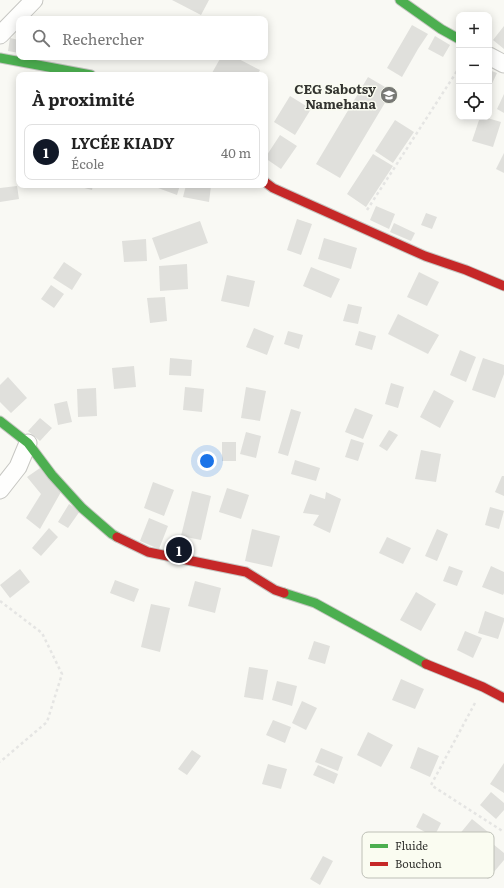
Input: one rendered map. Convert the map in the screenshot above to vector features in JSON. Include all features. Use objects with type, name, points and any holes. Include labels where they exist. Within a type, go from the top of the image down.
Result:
[{"type":"street","points":[[18,16],[34,0]]},
{"type":"street","points":[[400,0],[441,29],[456,37]]},
{"type":"street","points":[[0,35],[16,19]]},
{"type":"street","points":[[0,58],[78,72]]},
{"type":"street","points":[[492,58],[504,64]]},
{"type":"street","points":[[268,184],[273,188],[425,256],[466,270],[504,286]]},
{"type":"street","points":[[0,421],[28,443],[67,492],[82,508],[112,534],[148,552],[246,572],[275,590],[315,603],[426,663],[483,687],[504,698]]},
{"type":"street","points":[[0,490],[18,467],[28,443]]},
{"type":"path","points":[[358,226],[456,73]]},
{"type":"path","points":[[0,601],[42,633],[62,674],[47,722],[0,762]]},
{"type":"path","points":[[483,687],[431,785],[504,832]]},
{"type":"building","points":[[172,0],[209,0],[201,15]]},
{"type":"building","points":[[412,25],[428,34],[402,77],[387,68]]},
{"type":"building","points":[[504,26],[504,49],[493,40]]},
{"type":"building","points":[[435,36],[450,45],[443,57],[428,49]]},
{"type":"building","points":[[10,38],[16,39],[16,52],[8,51]]},
{"type":"building","points":[[219,60],[241,60],[260,70],[259,72],[213,72]]},
{"type":"building","points":[[492,71],[497,73],[492,84]]},
{"type":"building","points":[[368,77],[392,91],[340,178],[316,164]]},
{"type":"building","points":[[504,94],[504,113],[497,109]]},
{"type":"building","points":[[290,96],[311,109],[295,135],[274,122]]},
{"type":"building","points":[[492,119],[501,122],[493,147],[472,141],[479,120]]},
{"type":"building","points":[[395,120],[414,132],[393,163],[375,151]]},
{"type":"building","points":[[280,135],[297,146],[281,169],[268,160],[268,153]]},
{"type":"building","points":[[504,153],[504,173],[496,169]]},
{"type":"building","points":[[373,154],[393,166],[366,207],[347,194]]},
{"type":"building","points":[[16,186],[19,199],[0,202],[0,188]]},
{"type":"building","points":[[158,188],[179,188],[177,195]]},
{"type":"building","points":[[185,188],[211,188],[209,202],[183,197]]},
{"type":"building","points":[[376,206],[395,214],[389,229],[370,220]]},
{"type":"building","points":[[426,213],[437,217],[432,229],[421,225]]},
{"type":"building","points":[[297,219],[312,224],[301,255],[287,250]]},
{"type":"building","points":[[200,221],[208,243],[160,260],[152,238]]},
{"type":"building","points":[[394,223],[415,233],[411,241],[390,232]]},
{"type":"building","points":[[324,238],[357,248],[351,269],[318,259]]},
{"type":"building","points":[[146,239],[147,261],[124,262],[122,241]]},
{"type":"building","points":[[64,262],[82,274],[72,290],[53,278]]},
{"type":"building","points":[[187,264],[188,289],[160,291],[159,266]]},
{"type":"building","points":[[311,267],[340,279],[331,298],[303,286]]},
{"type":"building","points":[[419,272],[439,282],[427,306],[407,297]]},
{"type":"building","points":[[227,275],[255,281],[249,307],[221,301]]},
{"type":"building","points":[[51,285],[64,294],[54,308],[41,299]]},
{"type":"building","points":[[165,297],[167,321],[150,323],[147,298]]},
{"type":"building","points":[[348,304],[362,307],[358,324],[343,321]]},
{"type":"building","points":[[398,314],[439,335],[428,354],[388,334]]},
{"type":"building","points":[[254,328],[274,336],[267,355],[246,347]]},
{"type":"building","points":[[288,331],[303,335],[299,349],[284,344]]},
{"type":"building","points":[[359,331],[376,336],[372,350],[355,345]]},
{"type":"building","points":[[460,350],[476,357],[466,382],[450,375]]},
{"type":"building","points":[[170,358],[192,360],[191,376],[169,375]]},
{"type":"building","points":[[483,358],[504,365],[504,374],[495,398],[472,390]]},
{"type":"building","points":[[134,366],[136,387],[114,389],[112,368]]},
{"type":"building","points":[[8,377],[27,398],[11,413],[0,402],[0,385]]},
{"type":"building","points":[[391,383],[404,387],[398,408],[385,404]]},
{"type":"building","points":[[185,387],[204,389],[202,412],[183,410]]},
{"type":"building","points":[[246,387],[266,391],[260,421],[241,418]]},
{"type":"building","points":[[96,388],[97,416],[78,417],[77,389]]},
{"type":"building","points":[[434,390],[454,401],[440,428],[420,417]]},
{"type":"building","points":[[67,401],[72,422],[58,425],[54,404]]},
{"type":"building","points":[[355,408],[373,415],[363,439],[345,432]]},
{"type":"building","points":[[291,409],[301,412],[288,456],[278,453]]},
{"type":"building","points":[[40,418],[52,428],[40,441],[28,431]]},
{"type":"building","points":[[389,430],[398,435],[387,451],[379,446]]},
{"type":"building","points":[[246,432],[261,436],[256,458],[240,454]]},
{"type":"building","points":[[351,439],[364,443],[358,461],[345,457]]},
{"type":"building","points":[[222,442],[236,442],[236,461],[222,461]]},
{"type":"building","points":[[421,450],[441,454],[436,482],[415,479]]},
{"type":"building","points":[[295,460],[320,468],[316,481],[291,474]]},
{"type":"building","points":[[40,468],[61,492],[40,529],[26,518],[41,494],[27,477]]},
{"type":"building","points":[[502,476],[504,476],[504,496],[495,492]]},
{"type":"building","points":[[153,482],[174,490],[164,516],[144,508]]},
{"type":"building","points":[[227,488],[249,495],[241,519],[219,512]]},
{"type":"building","points":[[192,491],[211,496],[201,540],[181,536]]},
{"type":"building","points":[[326,492],[341,499],[330,533],[313,525],[319,515],[303,513],[310,494],[325,499]]},
{"type":"building","points":[[69,504],[80,511],[68,528],[58,522]]},
{"type":"building","points":[[490,507],[504,511],[499,529],[485,525]]},
{"type":"building","points":[[149,518],[168,526],[159,549],[140,541]]},
{"type":"building","points":[[49,528],[58,537],[41,556],[32,548]]},
{"type":"building","points":[[252,529],[280,536],[272,567],[245,561]]},
{"type":"building","points":[[437,529],[448,534],[437,561],[425,556]]},
{"type":"building","points":[[387,537],[411,548],[403,564],[379,553]]},
{"type":"building","points":[[449,566],[463,571],[457,586],[443,581]]},
{"type":"building","points":[[491,566],[504,572],[503,595],[482,587]]},
{"type":"building","points":[[20,569],[30,582],[10,598],[0,585]]},
{"type":"building","points":[[115,580],[139,589],[134,602],[110,593]]},
{"type":"building","points":[[195,581],[221,588],[215,613],[188,606]]},
{"type":"building","points":[[416,592],[436,604],[421,631],[400,620]]},
{"type":"building","points":[[151,604],[170,608],[160,652],[141,647]]},
{"type":"building","points":[[485,611],[504,618],[498,639],[478,633]]},
{"type":"building","points":[[465,631],[482,638],[473,658],[457,650]]},
{"type":"building","points":[[314,641],[330,646],[325,664],[308,659]]},
{"type":"building","points":[[249,667],[268,670],[263,700],[244,697]]},
{"type":"building","points":[[401,679],[424,689],[415,709],[392,700]]},
{"type":"building","points":[[277,681],[297,686],[292,706],[272,700]]},
{"type":"building","points":[[302,701],[317,708],[306,730],[292,723]]},
{"type":"building","points":[[273,720],[291,727],[285,743],[266,735]]},
{"type":"building","points":[[368,732],[393,745],[381,767],[357,755]]},
{"type":"building","points":[[418,747],[439,756],[430,777],[410,768]]},
{"type":"building","points":[[321,748],[343,757],[338,771],[315,762]]},
{"type":"building","points":[[192,750],[201,756],[187,775],[178,769]]},
{"type":"building","points":[[504,763],[504,793],[490,784]]},
{"type":"building","points":[[268,764],[287,769],[281,789],[262,784]]},
{"type":"building","points":[[318,765],[338,774],[334,784],[313,775]]},
{"type":"building","points":[[491,792],[504,803],[504,810],[496,819],[480,805]]},
{"type":"building","points":[[423,813],[441,823],[436,832],[425,832],[416,827]]},
{"type":"building","points":[[472,819],[488,832],[461,832]]},
{"type":"building","points":[[494,845],[504,853],[504,860],[494,872]]},
{"type":"building","points":[[323,856],[333,861],[320,885],[310,879]]},
{"type":"traffic: fast","points":[[400,0],[441,29],[456,37]]},
{"type":"traffic: fast","points":[[0,58],[75,72]]},
{"type":"traffic: fast","points":[[0,421],[28,443],[52,475],[82,508],[117,537]]},
{"type":"traffic: fast","points":[[284,593],[315,603],[426,664]]},
{"type":"traffic: jam","points":[[268,184],[273,188],[425,256],[466,270],[504,286]]},
{"type":"traffic: jam","points":[[117,537],[148,552],[246,572],[275,590],[284,593]]},
{"type":"traffic: jam","points":[[426,664],[483,687],[504,698]]},
{"type":"place","name":"CEG Sabotsy Namehana","points":[[389,95]]},
{"type":"place","name":"LYCÉE KIADY","points":[[179,550]]}]
